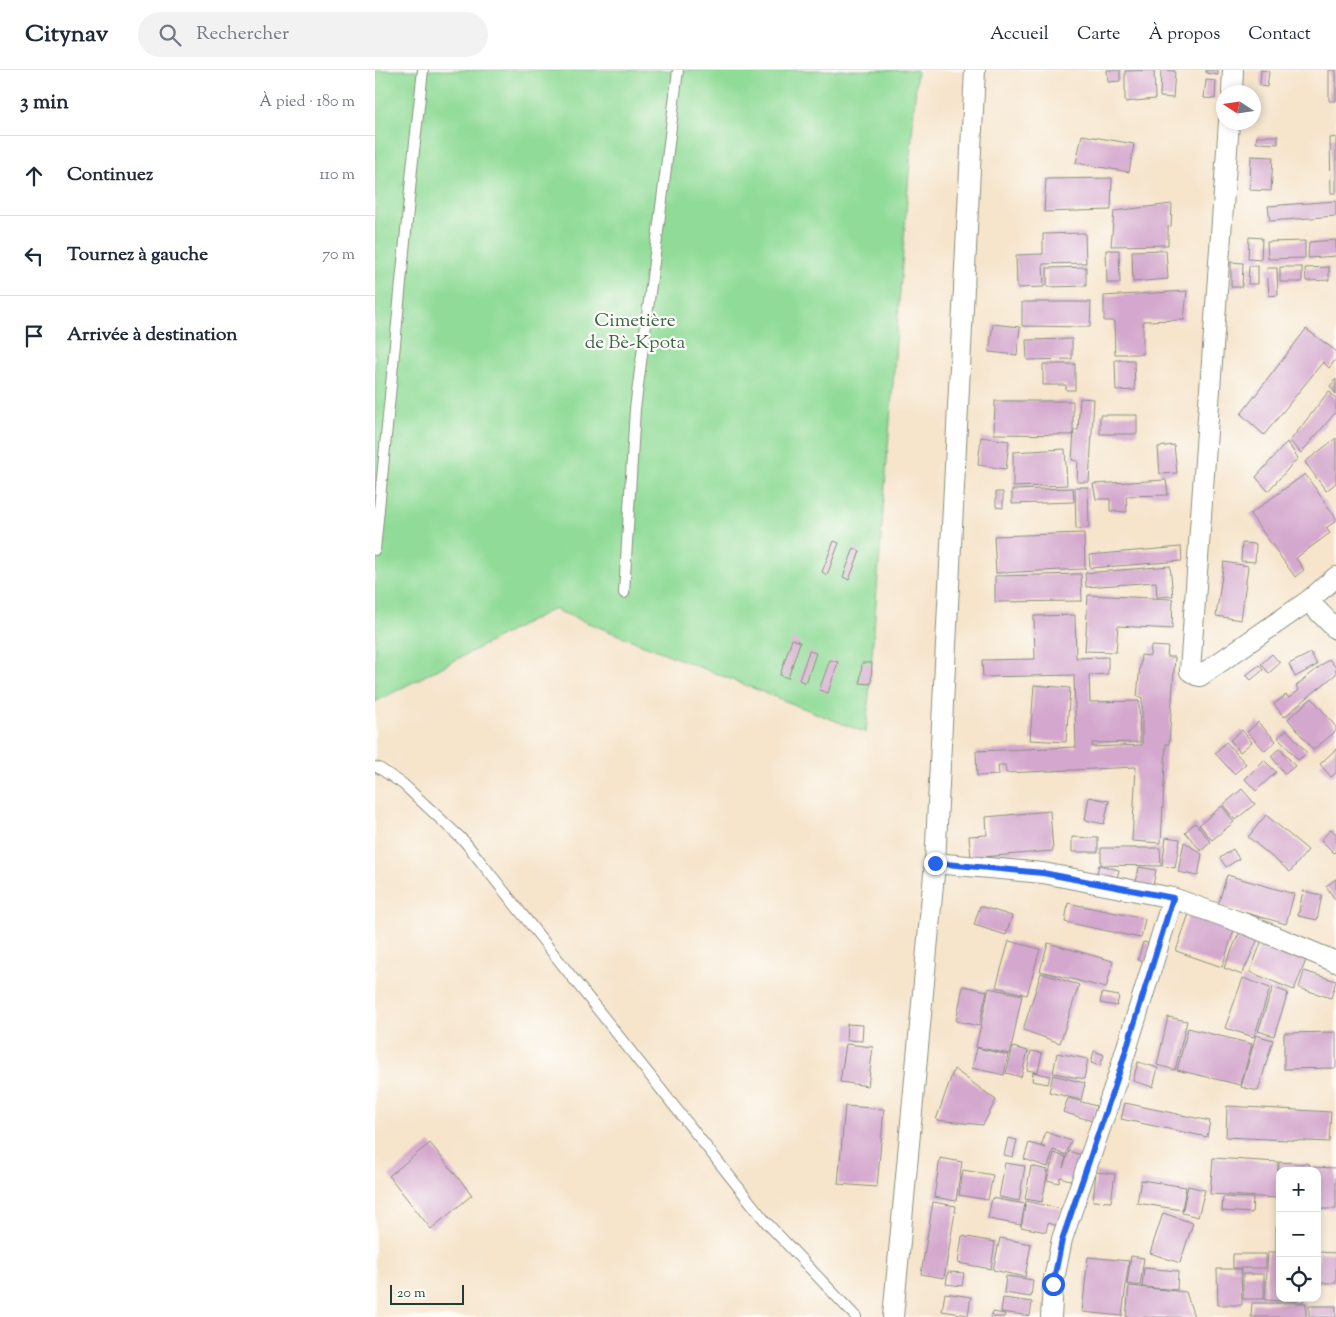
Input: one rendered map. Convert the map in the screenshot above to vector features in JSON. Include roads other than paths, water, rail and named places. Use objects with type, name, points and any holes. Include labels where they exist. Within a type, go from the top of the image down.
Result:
[{"type":"street","points":[[893,1317],[935,863],[975,70]]},
{"type":"street","points":[[1232,85],[1233,70]]},
{"type":"street","points":[[1228,130],[1190,671],[1200,676],[1308,601],[1336,577]]},
{"type":"street","points":[[1308,601],[1336,629]]},
{"type":"street","points":[[935,863],[1043,873],[1173,898],[1247,925],[1336,962]]},
{"type":"street","points":[[1051,1317],[1053,1284],[1062,1240],[1118,1076],[1173,898]]},
{"type":"lane","points":[[375,550],[423,70]]},
{"type":"lane","points":[[625,592],[635,408],[678,70]]},
{"type":"lane","points":[[375,767],[403,784],[465,842],[767,1222],[856,1317]]},
{"type":"park label","name":"Cimetière de Bè-Kpota","points":[[635,332]]}]
